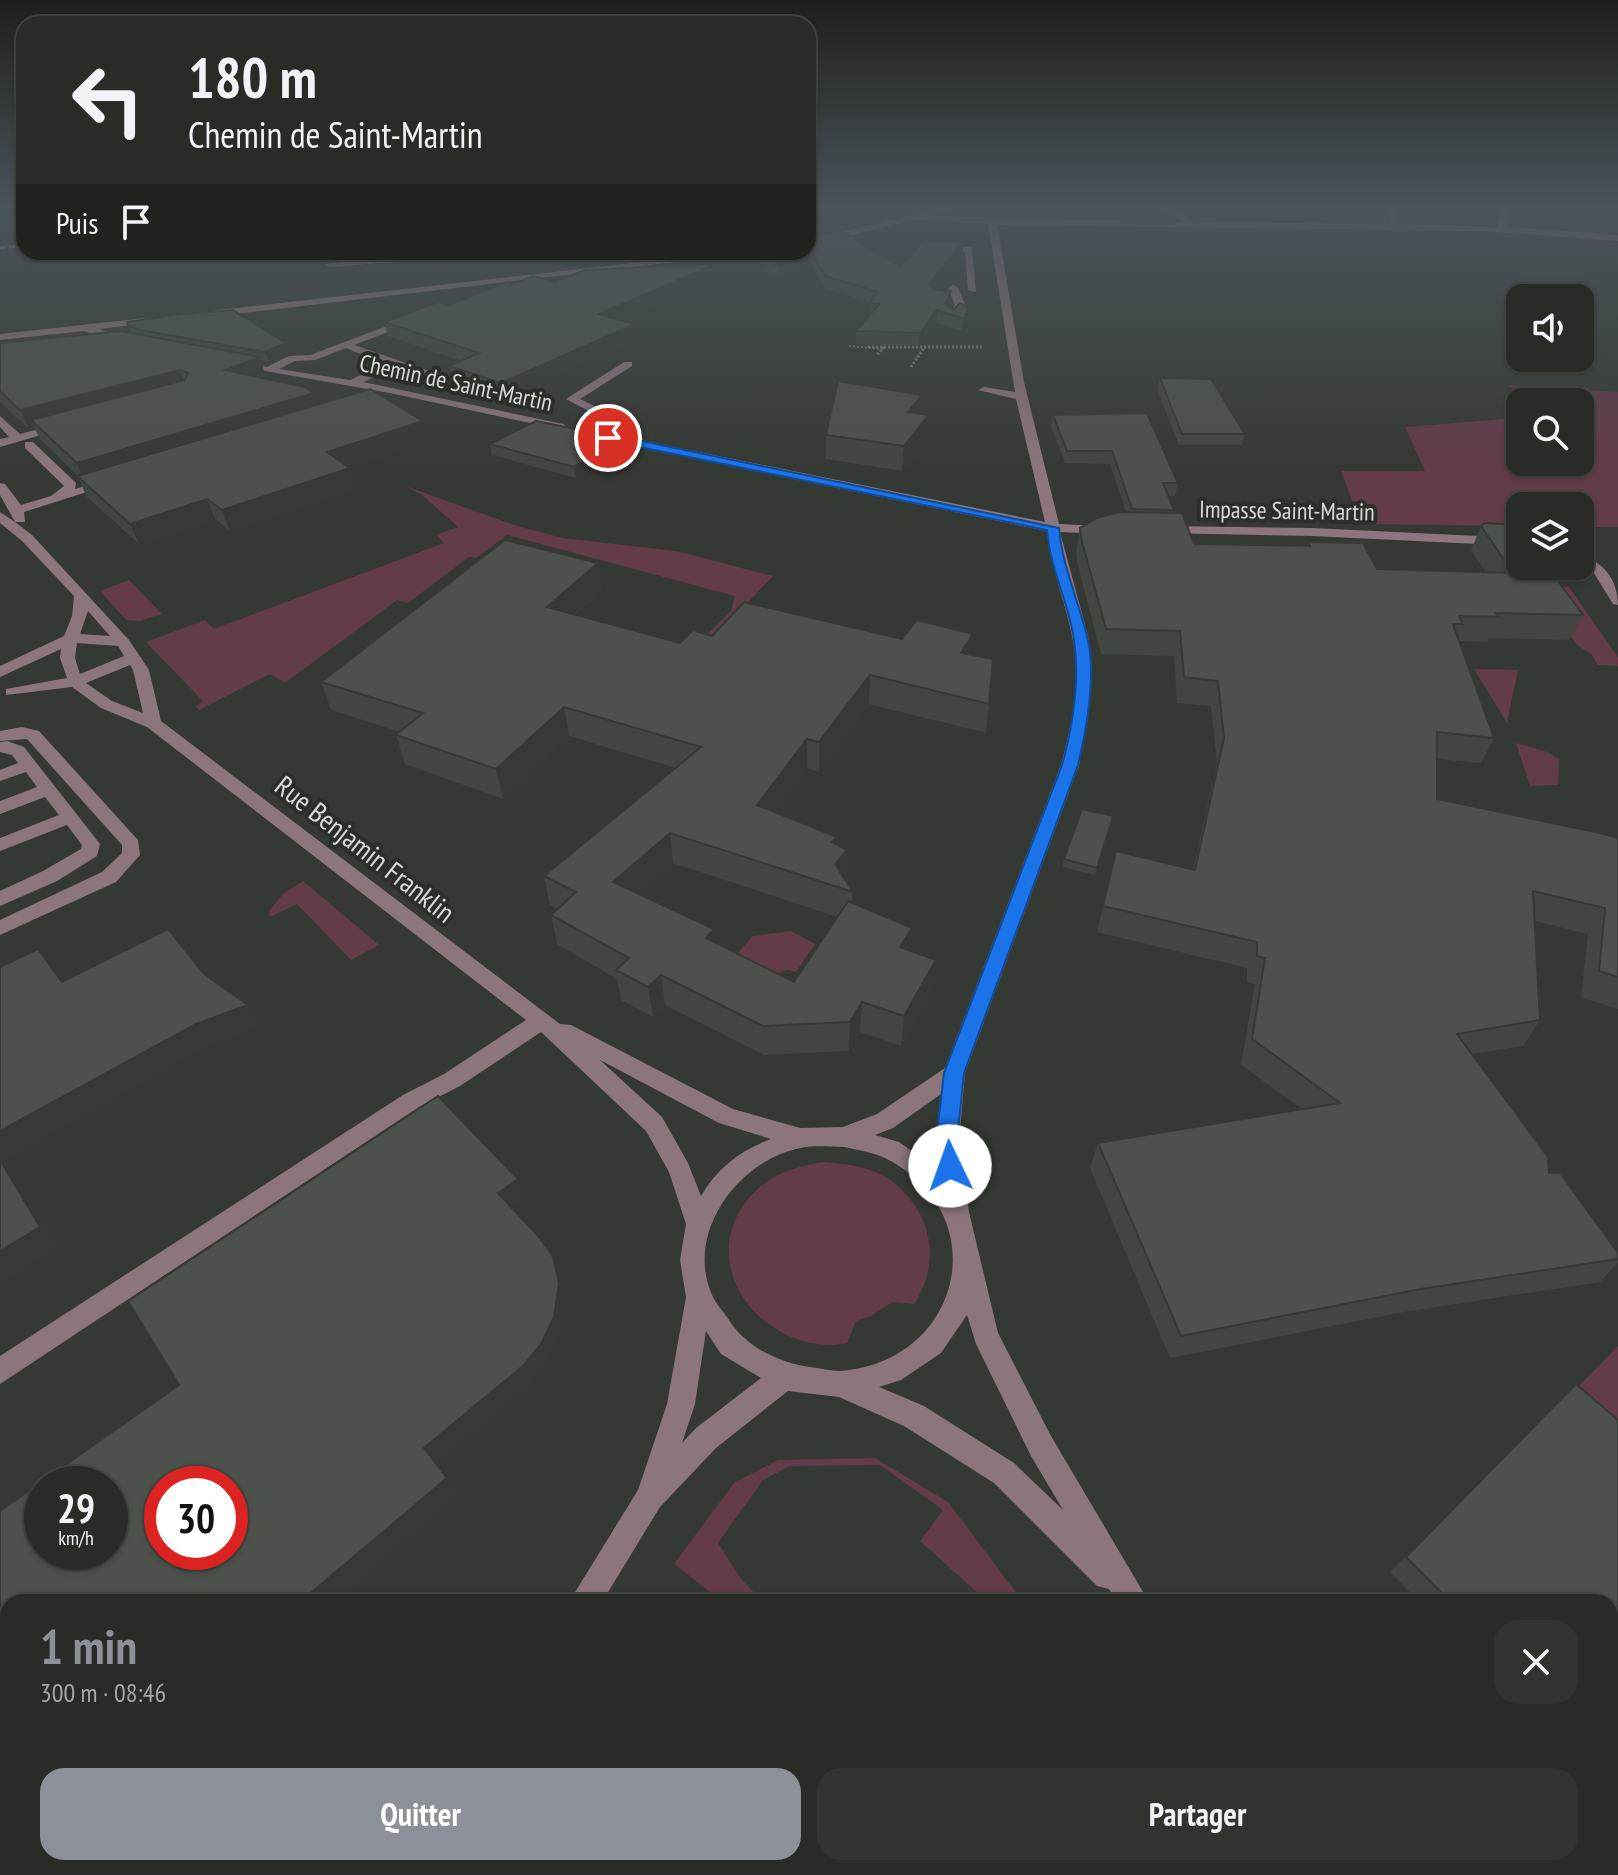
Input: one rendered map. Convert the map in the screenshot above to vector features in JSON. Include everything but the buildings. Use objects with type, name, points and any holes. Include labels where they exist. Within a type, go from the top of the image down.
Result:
[{"type":"street","points":[[198,315],[451,294]]},
{"type":"street","points":[[952,316],[960,305],[955,294]]},
{"type":"street","points":[[1004,294],[1022,397],[1055,548],[1081,640],[1082,718],[1070,765],[954,1073],[947,1141],[967,1261],[985,1335],[1041,1446],[1129,1594]]},
{"type":"street","points":[[268,370],[293,358],[311,358],[426,314]]},
{"type":"street","points":[[0,337],[166,319]]},
{"type":"street","points":[[86,328],[132,344]]},
{"type":"street","points":[[351,348],[431,375]]},
{"type":"street","name":"Chemin de Saint-Martin","points":[[222,362],[350,384],[1053,528]]},
{"type":"street","points":[[350,384],[394,364]]},
{"type":"street","points":[[628,364],[572,399],[632,429],[640,444]]},
{"type":"street","points":[[984,390],[1022,397]]},
{"type":"street","points":[[0,420],[71,486],[56,499]]},
{"type":"street","points":[[0,443],[23,442],[79,422]]},
{"type":"street","points":[[16,510],[129,477]]},
{"type":"street","points":[[0,487],[16,510],[27,538]]},
{"type":"street","points":[[0,516],[27,538],[80,598],[107,621],[124,643],[141,670],[153,723]]},
{"type":"street","points":[[1053,528],[1126,530]]},
{"type":"street","name":"Impasse Saint-Martin","points":[[1155,530],[1320,532],[1506,541]]},
{"type":"street","points":[[1594,566],[1618,601]]},
{"type":"street","points":[[80,598],[82,614],[70,639],[68,668],[74,682],[92,698]]},
{"type":"street","points":[[0,672],[70,639],[98,638],[124,643]]},
{"type":"street","points":[[6,692],[74,682],[132,659]]},
{"type":"street","points":[[6,692],[92,698]]},
{"type":"street","name":"Rue Benjamin Franklin","points":[[92,698],[153,723],[444,949],[542,1020],[654,1124],[680,1170],[698,1224]]},
{"type":"street","points":[[0,736],[22,732],[33,735],[131,844],[131,855],[109,877],[0,928]]},
{"type":"street","points":[[0,747],[12,747],[29,765],[91,844],[90,852],[73,865],[0,899]]},
{"type":"street","points":[[0,776],[29,765]]},
{"type":"street","points":[[0,808],[49,789]]},
{"type":"street","points":[[0,845],[71,817]]},
{"type":"street","points":[[0,1371],[411,1101],[452,1080],[542,1020]]},
{"type":"street","name":"Rue Benjamin Franklin","points":[[542,1020],[727,1116],[800,1138]]},
{"type":"street","points":[[844,1137],[885,1121],[954,1073]]},
{"type":"street","points":[[650,1497],[681,1404],[699,1297],[693,1260],[698,1224],[720,1184],[756,1155],[800,1138],[844,1137],[891,1149],[931,1177],[958,1215]]},
{"type":"street","points":[[840,1384],[891,1371],[932,1344],[959,1305],[967,1261]]},
{"type":"street","points":[[699,1297],[730,1345],[784,1377],[840,1384],[914,1416],[1004,1473],[1127,1594]]},
{"type":"street","points":[[589,1594],[650,1497],[706,1438],[784,1377]]},
{"type":"path","points":[[849,346],[984,347]]},
{"type":"path","points":[[876,356],[884,347]]},
{"type":"path","points":[[911,367],[924,347]]},
{"type":"shaded area","points":[[1509,385],[1556,388],[1512,388]]},
{"type":"shaded area","points":[[1594,390],[1618,392],[1618,527],[1594,527],[1594,492],[1506,492],[1506,526],[1361,524],[1341,471],[1425,471],[1405,427],[1506,419],[1506,476],[1594,476]]},
{"type":"shaded area","points":[[405,486],[514,525],[562,538],[676,551],[773,576],[695,658],[685,656],[731,611],[735,596],[507,535],[476,558],[469,557],[408,603],[397,600],[285,683],[270,674],[199,710],[196,706],[203,701],[146,642],[205,620],[214,629],[444,543],[436,535],[458,527],[421,494]]},
{"type":"shaded area","points":[[129,580],[162,614],[140,621],[126,620],[100,591]]},
{"type":"shaded area","points":[[1568,586],[1618,657],[1618,666],[1598,665],[1551,613],[1561,588]]},
{"type":"shaded area","points":[[1474,669],[1518,670],[1507,723]]},
{"type":"shaded area","points":[[1516,743],[1559,759],[1558,785],[1530,786]]},
{"type":"shaded area","points":[[303,881],[379,945],[351,960],[297,904],[270,917],[269,911],[283,894]]},
{"type":"shaded area","points":[[791,931],[815,944],[796,972],[787,970],[768,976],[733,958],[753,936]]},
{"type":"shaded area","points":[[823,1162],[865,1168],[889,1179],[915,1205],[923,1220],[930,1253],[923,1288],[914,1304],[892,1302],[871,1316],[856,1321],[847,1343],[832,1345],[794,1338],[766,1322],[749,1306],[737,1288],[730,1267],[729,1246],[733,1225],[744,1205],[768,1181],[798,1167]]},
{"type":"shaded area","points":[[1618,1346],[1618,1446],[1564,1401]]},
{"type":"shaded area","points":[[875,1458],[948,1502],[1017,1594],[979,1594],[920,1541],[943,1510],[880,1465],[790,1466],[763,1480],[718,1543],[741,1579],[755,1594],[713,1594],[674,1564],[735,1482],[778,1460]]},
{"type":"route","points":[[608,438],[1053,528],[1055,548],[1081,640],[1082,718],[1070,765],[954,1073],[947,1141],[950,1166]]}]
